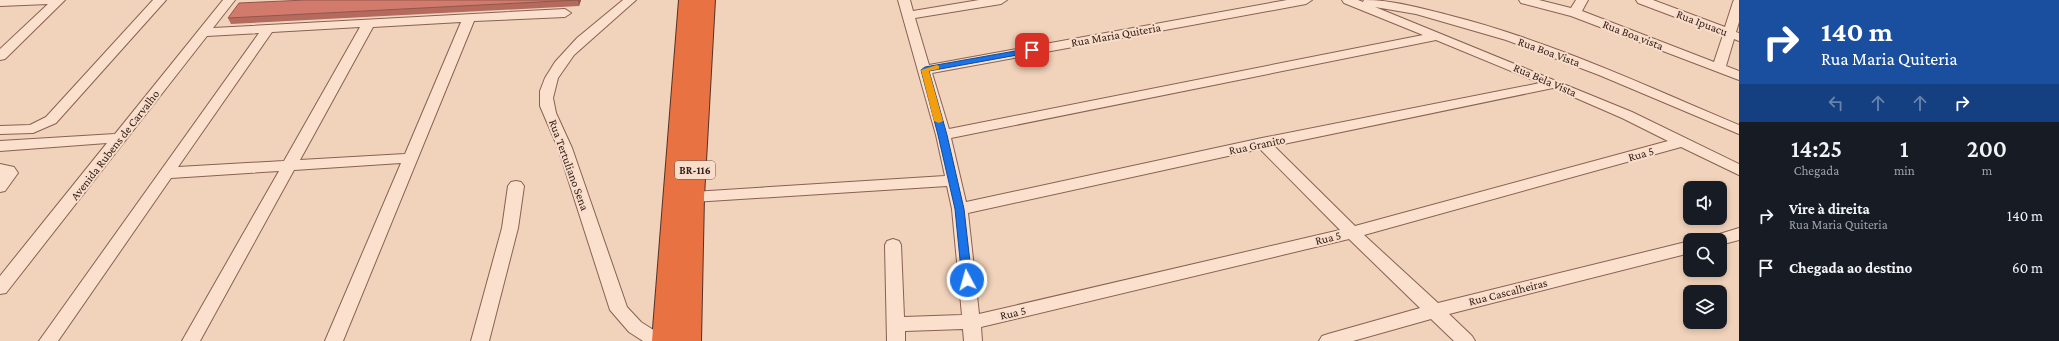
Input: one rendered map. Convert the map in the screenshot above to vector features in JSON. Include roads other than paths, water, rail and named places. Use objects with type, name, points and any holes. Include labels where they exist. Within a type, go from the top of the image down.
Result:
[{"type":"highway","points":[[665,341],[688,0]]},
{"type":"highway","name":"BR-116","points":[[688,341],[693,197],[706,0]]},
{"type":"street","points":[[0,2],[58,0]]},
{"type":"street","points":[[0,56],[58,0]]},
{"type":"street","points":[[0,130],[33,128],[51,120],[160,0]]},
{"type":"street","name":"Avenida Rubens de Carvalho","points":[[0,288],[121,138],[229,0]]},
{"type":"street","name":"Rua Tertuliano Sena","points":[[630,0],[589,33],[572,51],[552,79],[547,91],[546,102],[564,147],[619,310],[635,326],[657,341]]},
{"type":"street","points":[[904,0],[943,135],[960,209],[973,341]]},
{"type":"street","points":[[909,15],[1001,0]]},
{"type":"street","name":"Rua Maria Quiteria","points":[[925,70],[1306,0]]},
{"type":"street","name":"Rua Bela Vista","points":[[1348,0],[1627,115],[1739,170]]},
{"type":"street","name":"Rua Boa Vista","points":[[1352,0],[1402,7],[1461,21],[1600,71],[1739,130]]},
{"type":"street","name":"Rua Boa vista","points":[[1525,0],[1575,13],[1739,76]]},
{"type":"street","points":[[1575,13],[1582,0]]},
{"type":"street","name":"Rua Ipuacu","points":[[1642,0],[1735,35]]},
{"type":"street","points":[[1719,68],[1735,35],[1739,2]]},
{"type":"street","points":[[203,32],[566,13]]},
{"type":"street","points":[[334,341],[469,18]]},
{"type":"street","points":[[191,341],[369,23]]},
{"type":"street","points":[[48,341],[268,29]]},
{"type":"street","points":[[943,135],[1437,36]]},
{"type":"street","name":"Rua Granito","points":[[960,209],[1262,144],[1554,84]]},
{"type":"street","points":[[0,146],[121,138]]},
{"type":"street","name":"Rua 5","points":[[895,332],[972,322],[1352,233],[1682,142]]},
{"type":"street","points":[[1262,144],[1352,233],[1466,341]]},
{"type":"street","points":[[167,173],[410,158]]},
{"type":"street","points":[[0,169],[8,170],[10,173],[0,187]]},
{"type":"street","points":[[693,197],[953,181]]},
{"type":"street","points":[[480,341],[510,228],[516,186]]},
{"type":"street","points":[[1727,238],[1739,234]]},
{"type":"street","points":[[893,245],[895,332]]},
{"type":"street","name":"Rua Cascalheiras","points":[[1328,341],[1434,311],[1683,249]]}]
